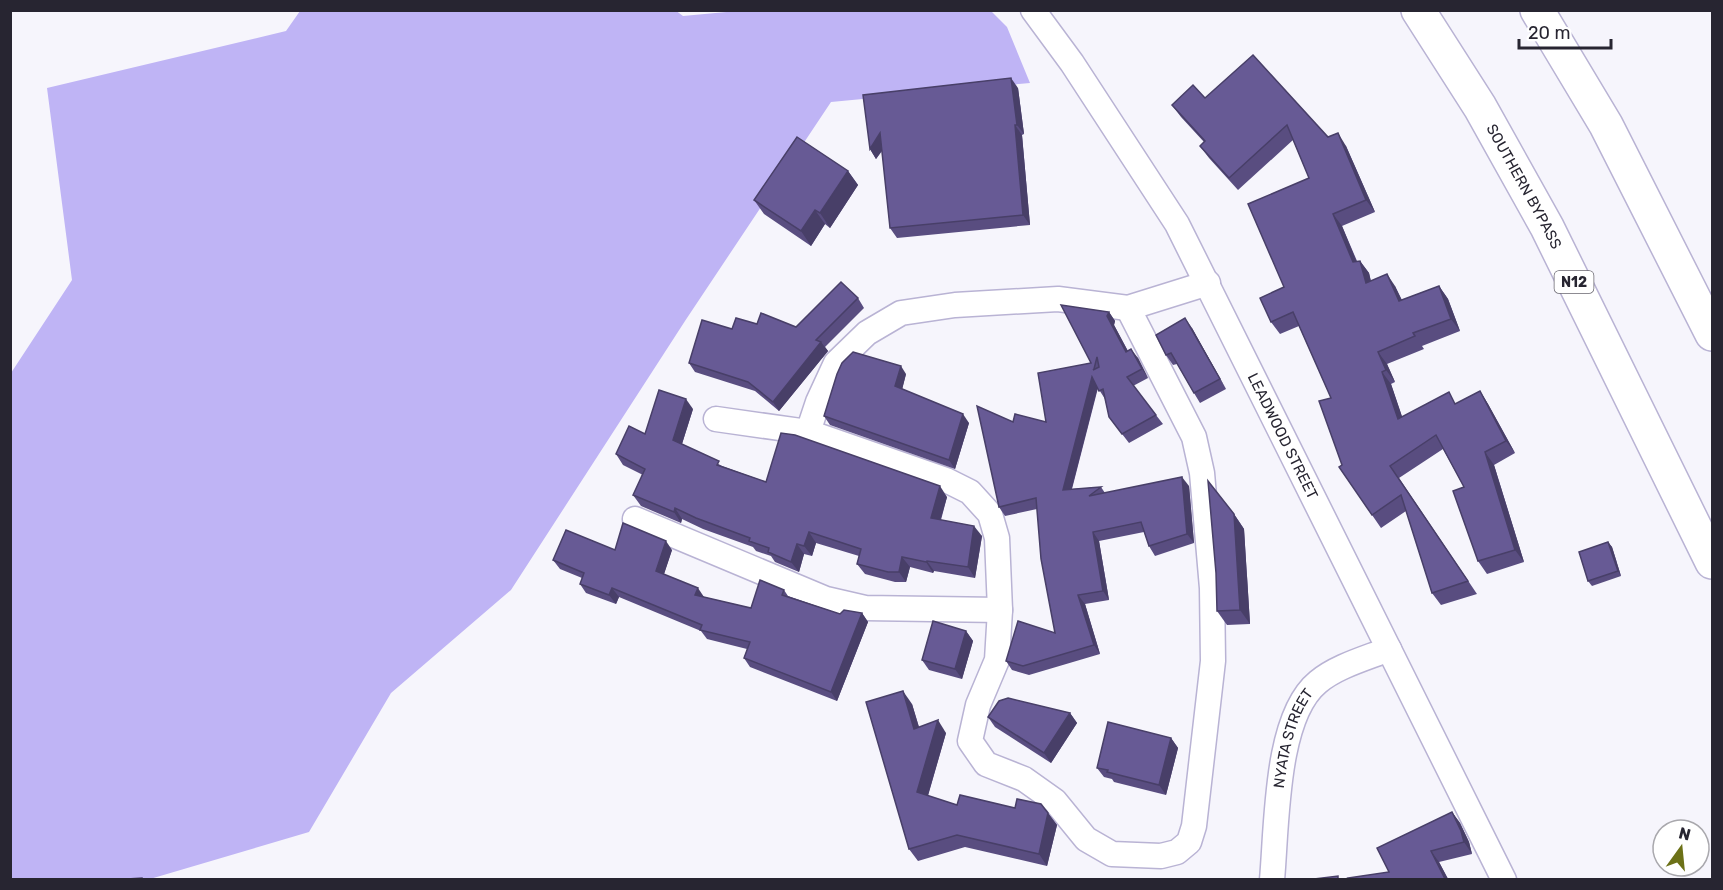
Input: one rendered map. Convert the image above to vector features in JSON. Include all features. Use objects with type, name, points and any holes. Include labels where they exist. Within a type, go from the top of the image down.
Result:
[{"type":"highway","name":"SOUTHERN BYPASS","points":[[1418,10],[1480,108],[1546,227],[1713,562]]},
{"type":"highway","points":[[1537,10],[1606,125],[1713,334]]},
{"type":"street","name":"LEADWOOD STREET","points":[[1033,10],[1135,156],[1177,224],[1504,879]]},
{"type":"street","points":[[808,432],[818,402],[836,363],[867,333],[901,313],[955,305],[1058,299],[1128,308],[1208,283]]},
{"type":"street","points":[[716,419],[808,432],[946,480],[970,492],[990,514],[997,538],[1000,610],[998,660],[978,705],[970,741],[986,764],[1024,779],[1055,801],[1086,839],[1112,854],[1161,856],[1177,852],[1189,842],[1194,826],[1213,661],[1212,588],[1202,473],[1194,437],[1128,308]]},
{"type":"street","points":[[635,519],[826,598],[855,606],[1000,610]]},
{"type":"street","name":"NYATA STREET","points":[[1272,879],[1282,767],[1286,740],[1296,711],[1304,697],[1319,681],[1342,668],[1389,649]]},
{"type":"shaded area","points":[[675,10],[683,16],[748,10],[990,10],[1007,27],[1030,83],[831,102],[685,321],[511,590],[391,693],[309,832],[150,879],[11,880],[11,373],[72,280],[47,88],[286,31],[300,11]]},
{"type":"building","points":[[1253,55],[1328,137],[1338,133],[1366,200],[1333,214],[1353,262],[1360,261],[1366,283],[1387,274],[1399,301],[1439,286],[1451,319],[1413,333],[1415,336],[1378,352],[1386,370],[1382,372],[1398,419],[1449,392],[1455,404],[1480,391],[1506,441],[1485,452],[1515,550],[1478,561],[1453,491],[1464,487],[1436,435],[1390,466],[1468,581],[1432,593],[1401,495],[1372,515],[1339,467],[1342,465],[1319,401],[1331,398],[1293,312],[1271,322],[1260,298],[1284,287],[1248,204],[1309,178],[1287,125],[1229,178],[1200,146],[1205,141],[1172,105],[1193,85],[1205,98]]},
{"type":"building","points":[[1011,78],[1017,125],[1015,125],[1023,215],[890,228],[880,133],[870,149],[863,95]]},
{"type":"building","points":[[797,137],[848,171],[820,213],[815,210],[801,231],[754,200]]},
{"type":"building","points":[[841,282],[858,298],[816,340],[821,342],[773,402],[748,382],[689,363],[702,320],[732,329],[736,318],[757,324],[761,313],[796,327]]},
{"type":"building","points":[[1061,305],[1109,312],[1107,316],[1126,352],[1131,349],[1142,369],[1127,377],[1156,415],[1122,434],[1109,417],[1103,389],[1099,391],[1092,377],[1063,490],[1101,487],[1089,496],[1182,477],[1187,534],[1149,546],[1141,522],[1093,532],[1103,591],[1078,595],[1094,645],[1023,666],[1006,661],[1018,621],[1055,633],[1041,559],[1036,498],[999,507],[977,406],[1013,422],[1015,414],[1046,422],[1038,373],[1091,363]],"holes":[[[1097,357],[1099,367],[1093,370]]]},
{"type":"building","points":[[1185,318],[1220,379],[1194,393],[1171,353],[1166,355],[1156,335]]},
{"type":"building","points":[[853,352],[901,366],[895,386],[963,414],[949,460],[824,416],[837,374],[842,363]]},
{"type":"building","points":[[659,390],[686,399],[673,440],[719,461],[717,465],[766,482],[781,433],[795,435],[940,486],[931,518],[974,526],[968,567],[902,557],[899,572],[888,572],[857,564],[861,549],[809,532],[804,546],[797,544],[791,562],[768,552],[769,548],[749,541],[750,538],[675,508],[674,512],[633,495],[645,469],[616,454],[629,426],[645,434]]},
{"type":"building","points":[[1208,481],[1234,514],[1240,610],[1217,611]]},
{"type":"building","points":[[623,523],[666,541],[656,571],[698,588],[695,595],[751,608],[760,580],[784,590],[782,595],[840,614],[844,610],[862,613],[831,692],[744,658],[750,642],[700,630],[702,625],[612,588],[609,595],[580,584],[584,573],[553,560],[566,530],[615,550]]},
{"type":"building","points":[[1608,542],[1618,571],[1588,581],[1579,552]]},
{"type":"building","points":[[933,621],[966,631],[955,669],[922,660]]},
{"type":"building","points":[[903,691],[914,729],[938,720],[917,792],[957,805],[960,795],[1015,808],[1017,799],[1041,804],[1048,813],[1039,854],[957,835],[909,849],[866,702]]},
{"type":"building","points":[[1008,698],[1070,713],[1044,753],[988,717],[999,701]]},
{"type":"building","points":[[1108,722],[1171,738],[1159,785],[1097,768]]},
{"type":"building","points":[[1452,812],[1464,842],[1431,851],[1445,879],[1348,878],[1389,872],[1377,848]]},
{"type":"building","points":[[1338,876],[1338,879],[1314,879]]}]
